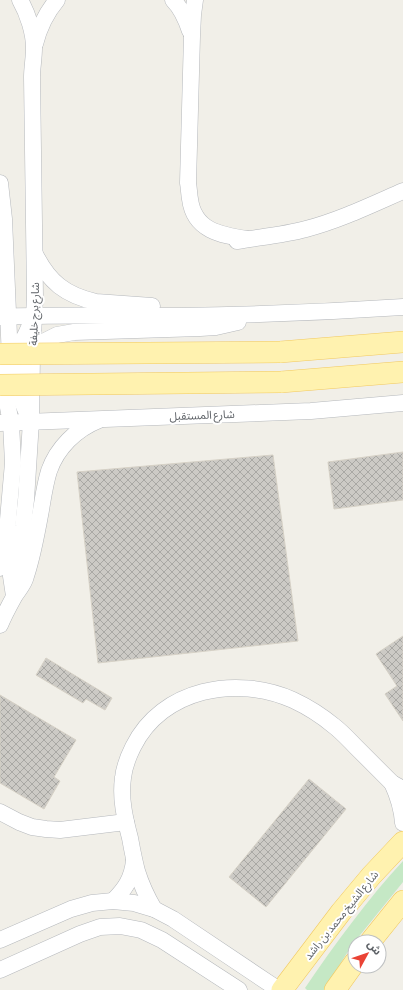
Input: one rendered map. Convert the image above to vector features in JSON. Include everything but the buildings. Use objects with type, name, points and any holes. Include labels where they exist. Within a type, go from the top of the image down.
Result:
[{"type":"main road","points":[[4,375],[403,342]]},
{"type":"main road","points":[[4,375],[281,382],[403,372]]},
{"type":"main road","name":"شارع الشيخ محمد بن راشد","points":[[281,990],[341,912],[371,876],[403,842]]},
{"type":"main road","points":[[376,934],[403,901]]},
{"type":"main road","points":[[335,990],[347,973]]},
{"type":"street","name":"شارع برج خليفة","points":[[14,596],[11,576],[23,526],[26,500],[31,421],[35,297],[32,77],[34,48],[28,18],[24,6],[20,0]]},
{"type":"street","points":[[34,48],[40,26],[57,0]]},
{"type":"street","points":[[173,0],[186,17],[192,36]]},
{"type":"street","points":[[195,0],[192,36],[188,183],[193,210],[198,219],[205,226],[214,232],[247,239],[288,234],[328,223],[403,190]]},
{"type":"street","points":[[0,183],[4,219],[5,423],[13,451],[12,481],[7,531],[0,568]]},
{"type":"street","points":[[35,253],[46,273],[54,282],[62,289],[74,295],[96,302],[154,307],[170,311],[180,316]]},
{"type":"street","points":[[4,317],[262,314],[403,307]]},
{"type":"street","points":[[4,375],[32,355],[43,342],[57,335],[74,332],[200,328],[232,324],[262,314]]},
{"type":"street","points":[[4,375],[25,337],[34,316]]},
{"type":"street","points":[[4,375],[22,400],[31,421]]},
{"type":"street","name":"شارع المستقبل","points":[[5,423],[311,411],[403,403]]},
{"type":"street","points":[[0,625],[14,596],[24,583],[27,575],[49,471],[55,458],[62,446],[71,437],[91,423],[102,419]]},
{"type":"street","points":[[154,909],[147,897],[137,870],[122,800],[123,778],[128,757],[147,725],[174,703],[192,695],[210,690],[229,688],[251,689],[272,693],[292,700],[312,710],[335,726],[398,786],[397,794],[401,805],[403,822]]},
{"type":"street","points":[[0,812],[32,827],[46,829],[60,830],[126,822]]},
{"type":"street","points":[[113,901],[122,892],[129,881],[133,869],[134,856]]},
{"type":"street","points":[[0,940],[71,909],[92,903],[113,901],[134,903],[154,909],[173,919],[281,990]]},
{"type":"street","points":[[2,970],[80,934],[100,927],[120,926],[141,930],[162,940],[239,990]]},
{"type":"green space","points":[[403,861],[403,882],[361,934],[347,934],[347,953],[324,990],[307,990],[305,988],[377,891]]}]
